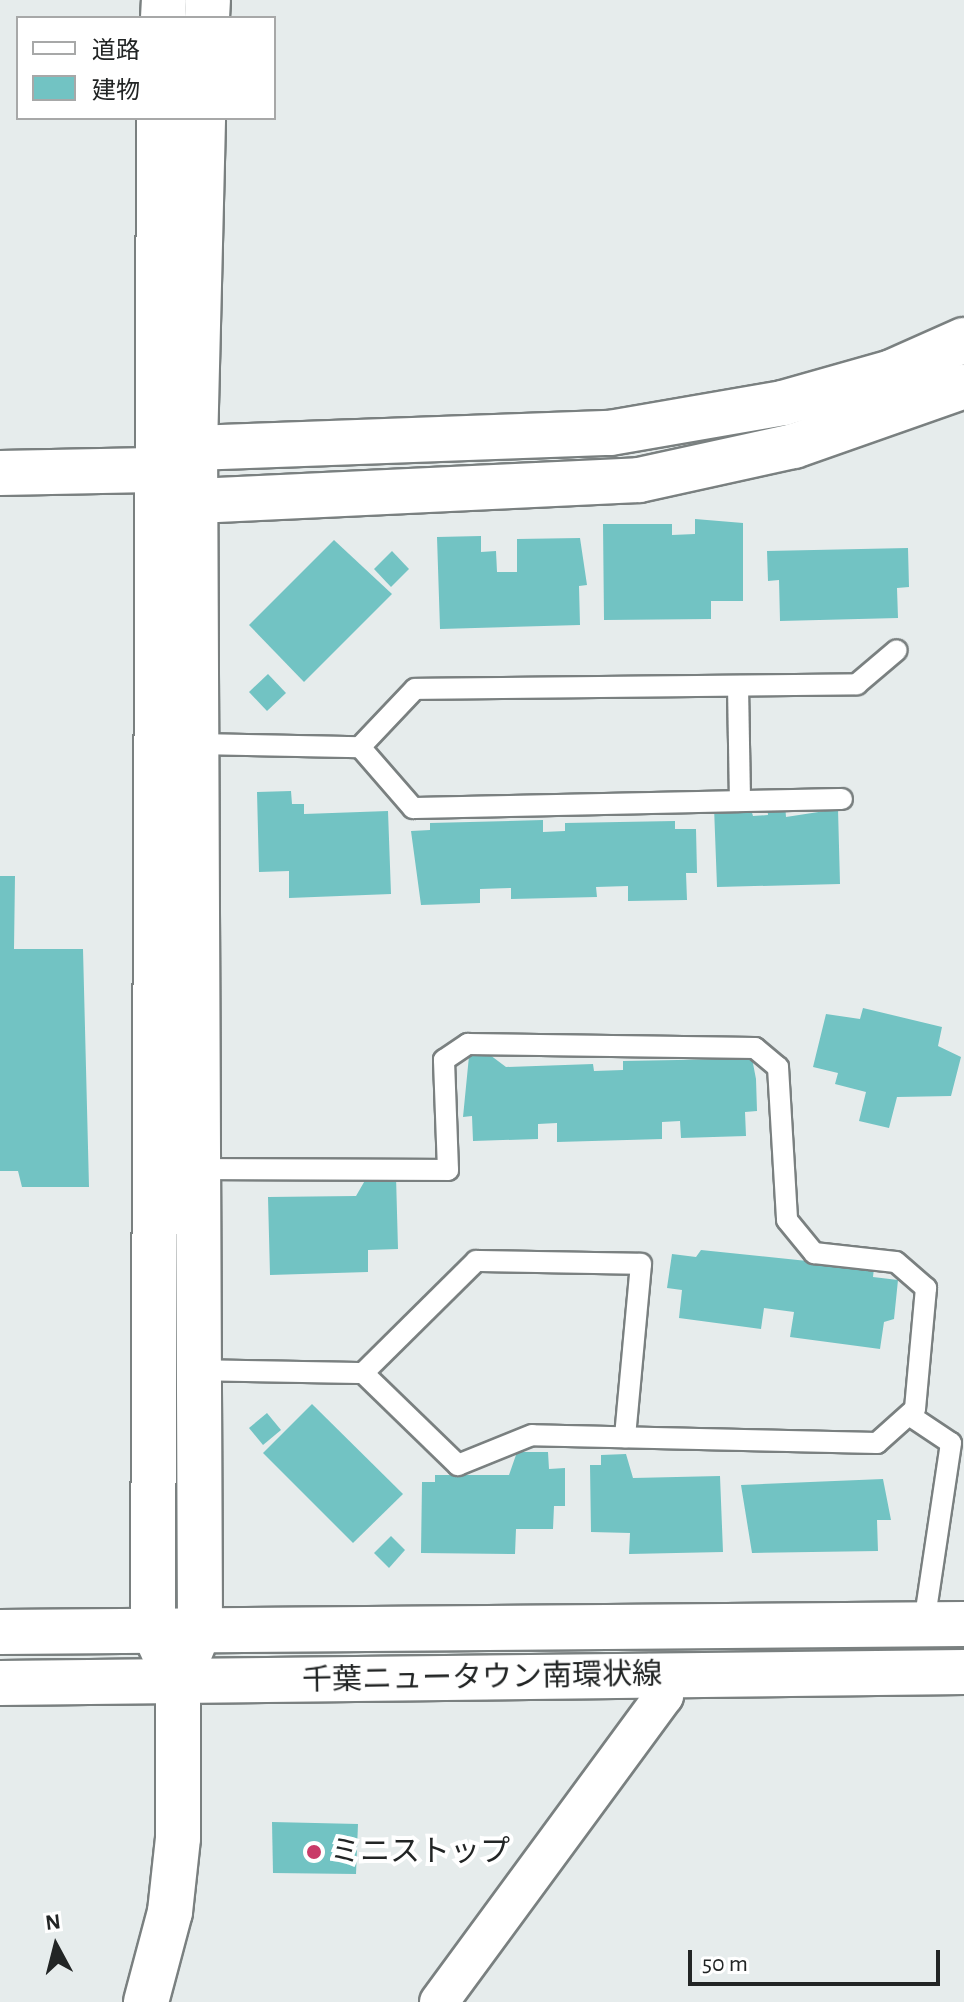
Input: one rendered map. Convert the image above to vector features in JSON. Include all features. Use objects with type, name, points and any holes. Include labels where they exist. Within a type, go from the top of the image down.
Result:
[{"type":"street","points":[[159,120],[152,470],[153,1629],[178,1682]]},
{"type":"street","points":[[146,2002],[170,1912],[178,1838],[178,1682],[200,1628],[195,448],[203,120]]},
{"type":"street","points":[[0,473],[152,470],[195,448],[610,433],[783,403],[892,372],[964,340]]},
{"type":"street","points":[[152,470],[196,501],[639,480],[794,446],[964,386]]},
{"type":"street","name":"千葉ニュータウン南環状線","points":[[0,1632],[944,1624]]},
{"type":"street","name":"千葉ニュータウン南環状線","points":[[0,1683],[964,1672]]},
{"type":"street","points":[[439,2002],[664,1696],[662,1675]]},
{"type":"lane","points":[[197,744],[360,747],[415,689],[857,684],[897,650]]},
{"type":"lane","points":[[738,686],[740,801]]},
{"type":"lane","points":[[360,747],[413,808],[842,799]]},
{"type":"lane","points":[[198,1169],[448,1170],[444,1060],[468,1044],[755,1048],[778,1067],[787,1220],[814,1253],[896,1262],[926,1288],[915,1409],[877,1443],[532,1435],[458,1465],[363,1373],[199,1370]]},
{"type":"lane","points":[[363,1373],[476,1261],[641,1264],[625,1437]]},
{"type":"lane","points":[[909,1415],[958,1443],[944,1624]]},
{"type":"building","points":[[695,519],[743,523],[743,601],[711,601],[711,619],[604,620],[603,524],[672,524],[672,535],[695,534]]},
{"type":"building","points":[[481,536],[481,552],[496,551],[497,572],[517,572],[517,539],[580,538],[587,585],[579,586],[580,625],[440,629],[437,537]]},
{"type":"building","points":[[334,540],[392,594],[304,682],[249,625]]},
{"type":"building","points":[[908,548],[909,587],[897,588],[898,618],[780,621],[779,580],[768,581],[767,551]]},
{"type":"building","points":[[392,551],[409,569],[391,587],[374,569]]},
{"type":"building","points":[[268,674],[286,693],[267,711],[249,692]]},
{"type":"building","points":[[291,791],[292,804],[304,804],[304,814],[388,811],[391,894],[289,898],[289,871],[259,872],[257,792]]},
{"type":"building","points":[[785,803],[786,817],[838,809],[840,884],[717,887],[714,807],[750,806],[753,816],[768,815],[767,804]]},
{"type":"building","points":[[543,820],[543,832],[565,831],[565,823],[675,821],[675,829],[696,829],[697,873],[686,873],[687,900],[628,901],[628,886],[596,887],[597,897],[511,899],[511,888],[480,889],[480,903],[421,905],[411,831],[430,830],[430,823]]},
{"type":"building","points":[[0,876],[15,876],[14,949],[83,949],[89,1187],[22,1187],[18,1171],[0,1171]]},
{"type":"building","points":[[863,1008],[942,1027],[938,1046],[961,1057],[951,1096],[897,1097],[889,1128],[859,1121],[866,1092],[835,1084],[838,1073],[813,1067],[826,1014],[860,1019]]},
{"type":"building","points":[[731,1053],[751,1053],[756,1079],[757,1111],[745,1112],[746,1136],[681,1138],[680,1121],[662,1122],[662,1139],[557,1142],[557,1123],[538,1124],[538,1139],[473,1141],[472,1116],[463,1117],[469,1056],[490,1055],[506,1067],[593,1064],[594,1071],[623,1070],[623,1061],[732,1059]]},
{"type":"building","points":[[396,1176],[398,1249],[368,1250],[368,1272],[270,1275],[268,1197],[356,1196],[367,1177]]},
{"type":"building","points":[[701,1250],[874,1268],[873,1277],[898,1280],[894,1319],[884,1322],[880,1349],[790,1337],[794,1312],[764,1308],[761,1329],[679,1318],[682,1290],[667,1288],[672,1254],[696,1257]]},
{"type":"building","points":[[312,1404],[403,1494],[353,1543],[263,1453]]},
{"type":"building","points":[[267,1413],[281,1430],[263,1445],[249,1428]]},
{"type":"building","points":[[517,1452],[548,1452],[549,1469],[565,1468],[565,1506],[554,1506],[553,1529],[516,1529],[515,1554],[421,1553],[422,1482],[435,1482],[435,1475],[509,1475]]},
{"type":"building","points":[[626,1454],[633,1478],[720,1476],[723,1552],[629,1554],[630,1533],[591,1532],[590,1465],[601,1465],[601,1455]]},
{"type":"building","points":[[883,1479],[891,1520],[877,1520],[878,1551],[752,1553],[741,1485]]},
{"type":"building","points":[[391,1536],[405,1550],[389,1568],[374,1553]]},
{"type":"building","points":[[272,1822],[358,1824],[356,1874],[273,1873]]},
{"type":"place","name":"ミニストップ","points":[[314,1852]]}]
